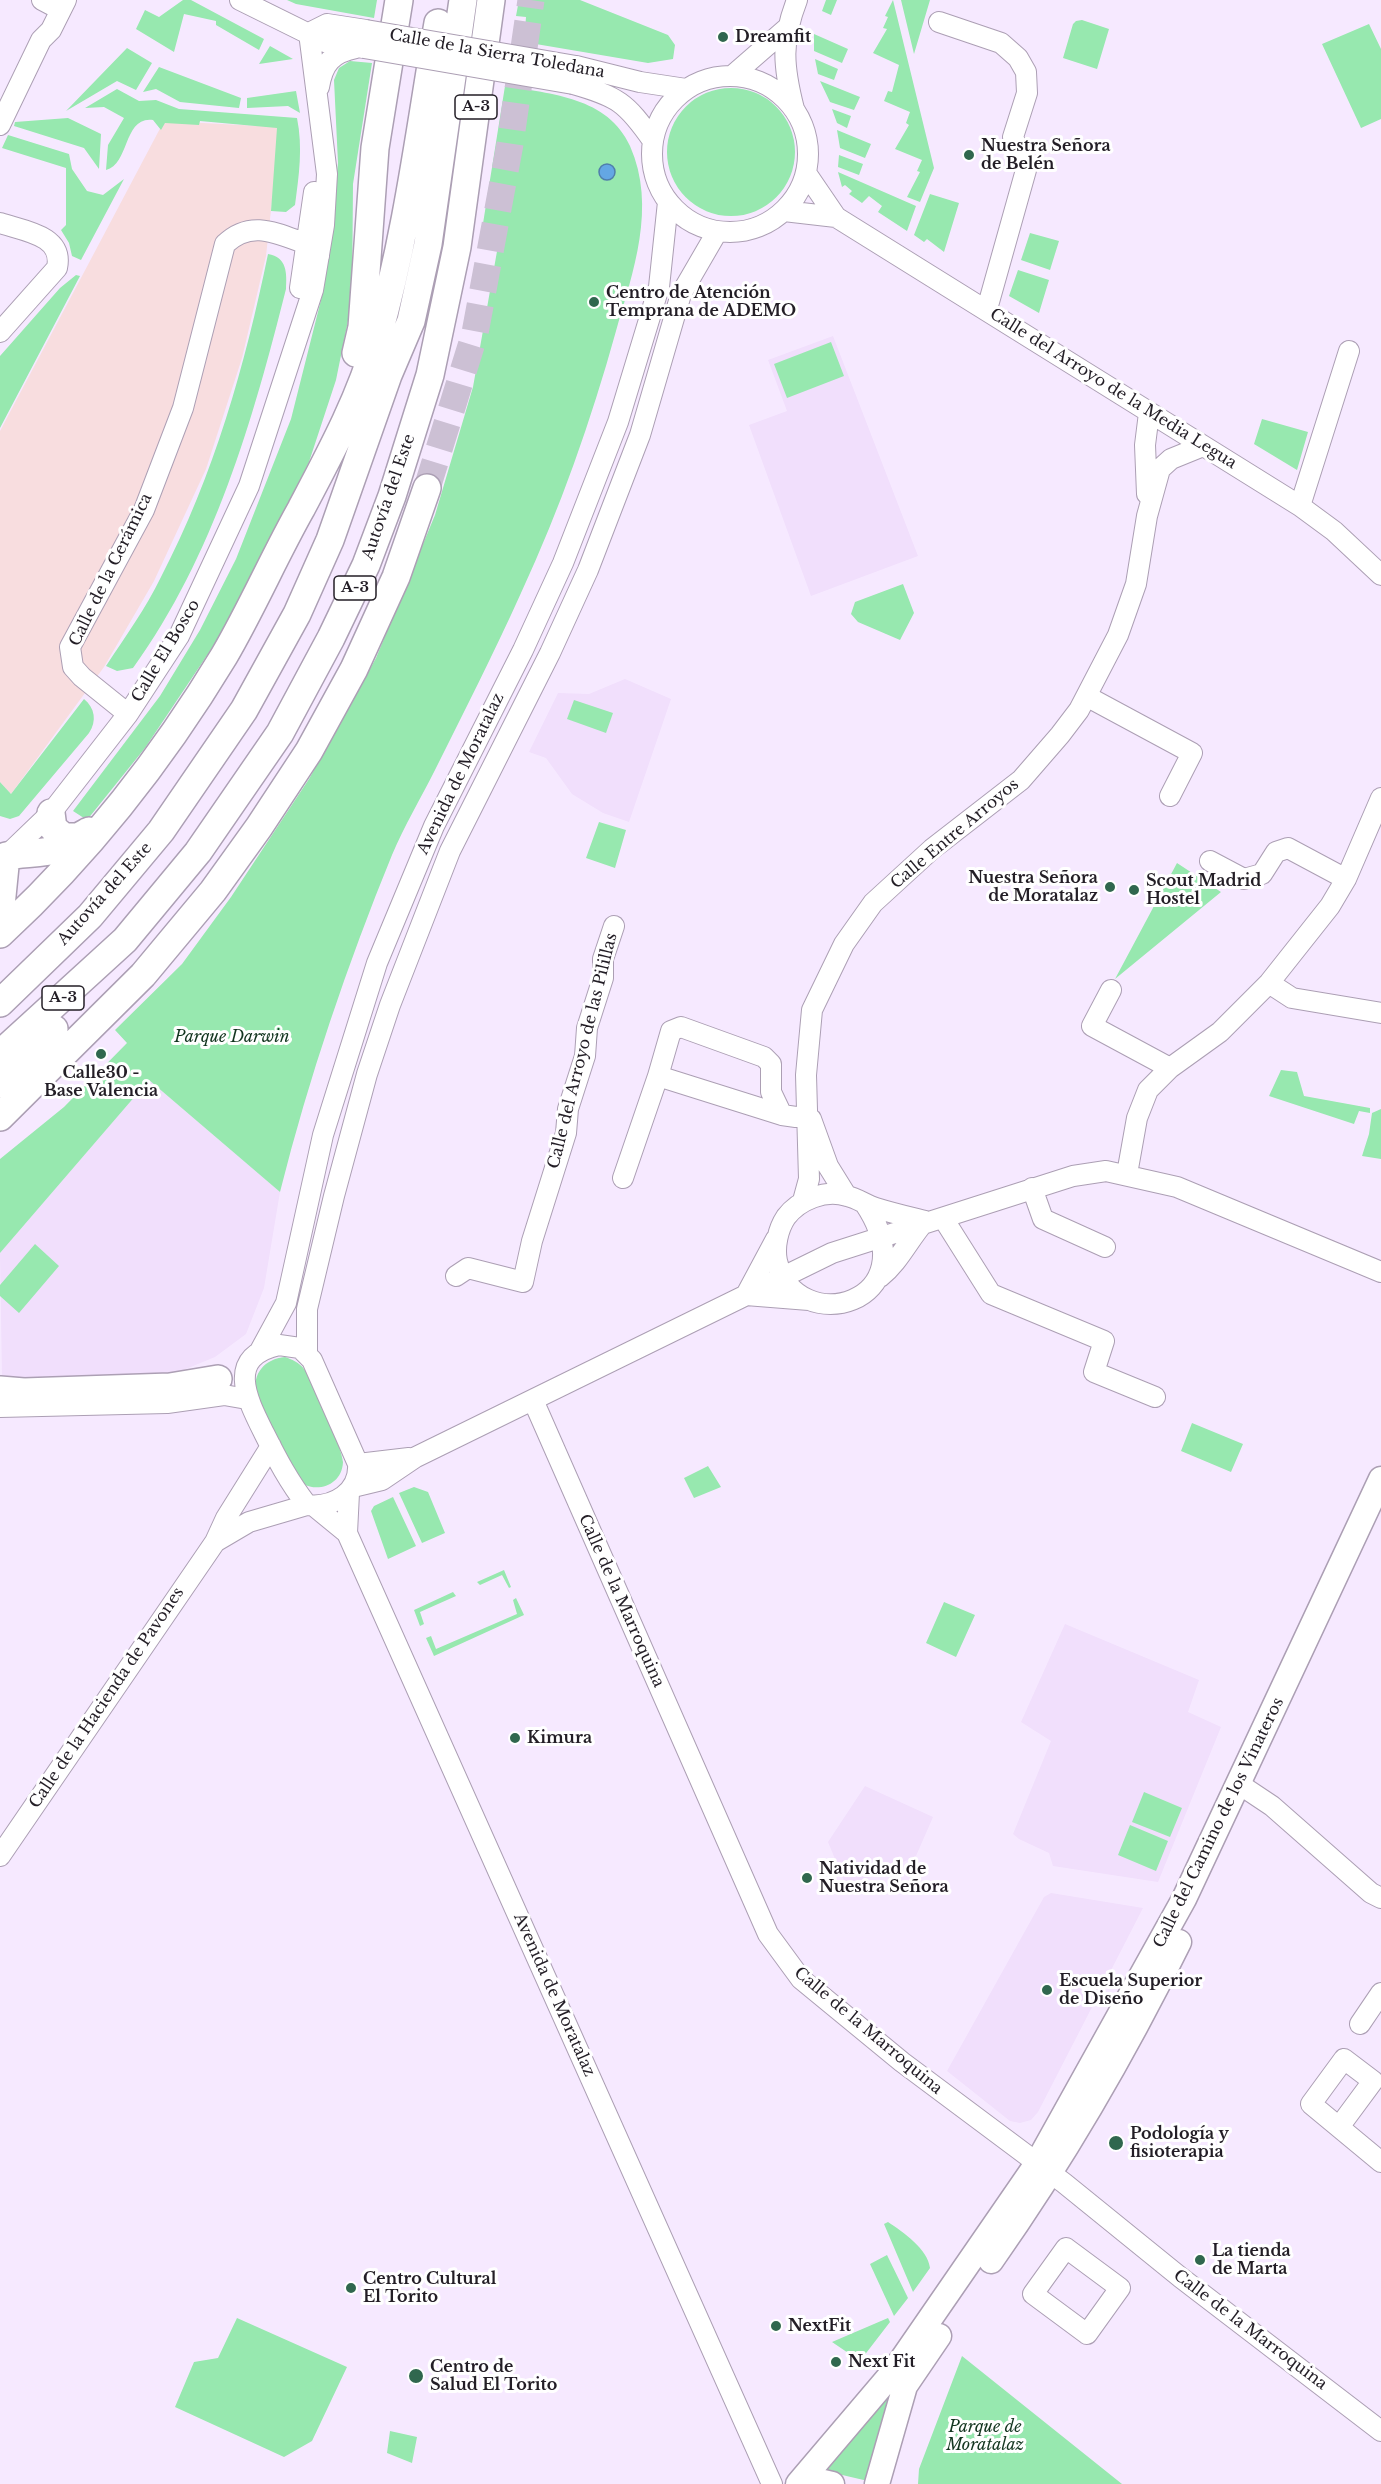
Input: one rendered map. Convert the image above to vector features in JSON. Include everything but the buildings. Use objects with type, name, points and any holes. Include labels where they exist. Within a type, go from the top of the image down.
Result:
[{"type":"highway","name":"Autovía del Este","points":[[0,1003],[90,916],[161,831],[244,710],[297,614],[330,540],[388,375],[411,321],[428,244],[464,0]]},
{"type":"highway","name":"Autovía del Este","points":[[0,1054],[125,940],[198,852],[280,733],[331,638],[366,565],[392,496],[430,375],[457,247],[487,31],[494,0]]},
{"type":"highway","points":[[0,934],[31,906],[86,846],[140,778],[223,657],[261,589],[300,509],[338,413],[362,327],[375,148],[399,1]]},
{"type":"highway","points":[[388,375],[426,157],[439,11]]},
{"type":"highway","points":[[300,509],[328,462],[376,341],[400,255],[439,11]]},
{"type":"highway","points":[[0,1117],[142,975],[213,891],[309,751],[354,669],[396,577],[427,488]]},
{"type":"highway","points":[[0,916],[2,856],[61,850],[75,844],[119,795],[140,778]]},
{"type":"highway","points":[[51,813],[53,828],[64,837],[72,838],[88,831]]},
{"type":"highway","points":[[0,1083],[100,982],[125,940]]},
{"type":"highway","points":[[0,1102],[69,1047]]},
{"type":"highway","points":[[0,1390],[24,1392],[170,1387],[218,1378]]},
{"type":"main road","name":"Calle del Camino de los Vinateros","points":[[877,2484],[905,2386],[1155,1992],[1381,1479]]},
{"type":"main road","name":"Calle del Camino de los Vinateros","points":[[1246,1787],[1381,1516]]},
{"type":"main road","name":"Calle del Camino de los Vinateros","points":[[802,2481],[894,2371],[1044,2169]]},
{"type":"main road","points":[[802,2481],[832,2484]]},
{"type":"street","points":[[0,125],[41,40],[51,30],[64,5],[42,0]]},
{"type":"street","points":[[240,0],[309,33]]},
{"type":"street","points":[[794,109],[770,87],[756,80],[732,76],[704,80],[686,89],[671,103],[659,121],[653,141],[652,163],[657,184],[668,202],[682,216],[698,226],[717,232],[735,232],[753,229],[784,211],[794,200],[806,173],[808,151],[804,129],[794,109],[789,88],[786,29],[797,0]]},
{"type":"street","points":[[939,22],[1001,43],[1018,58],[1026,72],[1027,93],[1013,137],[1026,170],[987,309]]},
{"type":"street","name":"Calle de la Sierra Toledana","points":[[309,33],[327,24],[363,42],[574,75],[686,89]]},
{"type":"street","points":[[732,76],[786,29]]},
{"type":"street","name":"Calle El Bosco","points":[[2,856],[51,813],[128,714],[179,636],[214,567],[249,486],[277,407],[303,276],[313,250],[326,191],[318,91],[309,33]]},
{"type":"street","name":"Calle El Bosco","points":[[318,91],[321,73],[329,58],[363,42]]},
{"type":"street","name":"Calle de la Sierra Toledana","points":[[574,75],[632,110],[653,141]]},
{"type":"street","name":"Calle El Bosco","points":[[313,250],[312,215],[321,133]]},
{"type":"street","name":"Calle del Arroyo de la Media Legua","points":[[806,173],[836,217],[1300,506],[1334,531],[1381,575]]},
{"type":"street","name":"Avenida de Moratalaz","points":[[255,1355],[286,1303],[322,1135],[377,963],[434,826],[523,650],[563,564],[618,422],[659,287],[668,202]]},
{"type":"street","name":"Calle del Arroyo de la Media Legua","points":[[784,211],[836,217]]},
{"type":"street","name":"Calle de la Cerámica","points":[[268,231],[295,225],[312,215]]},
{"type":"street","points":[[0,223],[48,239],[58,253],[57,268],[0,332]]},
{"type":"street","name":"Calle de la Cerámica","points":[[128,714],[82,678],[73,667],[70,647],[144,510],[183,408],[225,244],[237,232],[255,229],[268,231],[313,250]]},
{"type":"street","name":"Avenida de Moratalaz","points":[[307,1353],[308,1309],[334,1196],[367,1074],[394,994],[450,851],[550,653],[588,570],[640,435],[681,294],[717,232]]},
{"type":"street","points":[[1300,506],[1349,351]]},
{"type":"street","name":"Calle Entre Arroyos","points":[[1147,516],[1145,446],[1149,413]]},
{"type":"street","name":"Calle Entre Arroyos","points":[[803,1201],[809,1179],[806,1075],[812,1010],[844,944],[873,903],[932,849],[1028,772],[1060,735],[1088,697],[1118,635],[1136,584],[1147,516],[1160,469],[1171,459],[1203,446]]},
{"type":"street","points":[[1088,697],[1192,753],[1170,796]]},
{"type":"street","points":[[1127,1174],[1137,1118],[1148,1090],[1170,1068],[1220,1032],[1269,983],[1330,906],[1346,879],[1381,798]]},
{"type":"street","points":[[1210,861],[1244,879],[1262,874],[1276,852],[1288,848],[1346,879]]},
{"type":"street","name":"Calle del Arroyo de las Pilillas","points":[[456,1276],[468,1268],[523,1282],[532,1241],[567,1133],[568,1109],[585,1056],[588,1028],[603,978],[603,959],[614,926]]},
{"type":"street","points":[[1269,983],[1292,998],[1381,1012]]},
{"type":"street","points":[[1111,990],[1092,1026],[1170,1068]]},
{"type":"street","points":[[623,1178],[658,1076],[671,1030],[681,1027],[764,1057],[771,1064],[771,1092],[782,1115]]},
{"type":"street","points":[[658,1076],[782,1115],[796,1118],[808,1116]]},
{"type":"street","points":[[752,1107],[767,1099],[771,1092]]},
{"type":"street","name":"Calle Entre Arroyos","points":[[808,1116],[814,1125],[828,1166],[846,1195]]},
{"type":"street","points":[[351,1490],[382,1480],[416,1457],[832,1253],[1073,1176],[1106,1172],[1127,1174],[1177,1187],[1381,1272]]},
{"type":"street","points":[[1032,1188],[1043,1219],[1105,1247]]},
{"type":"street","points":[[746,1295],[778,1236],[782,1223],[803,1201],[820,1196],[846,1195],[865,1204],[934,1219],[991,1294],[1104,1341],[1094,1372],[1155,1397]]},
{"type":"street","points":[[865,1204],[882,1236],[884,1263],[877,1280]]},
{"type":"street","points":[[746,1295],[844,1304],[864,1295],[892,1268],[910,1239],[934,1219]]},
{"type":"street","points":[[778,1236],[777,1259],[784,1276],[794,1289],[809,1300]]},
{"type":"street","points":[[167,1403],[218,1378],[255,1355],[279,1345],[290,1346],[307,1353],[358,1464],[416,1457]]},
{"type":"street","points":[[0,1407],[167,1403],[224,1395],[248,1399],[245,1380],[255,1355]]},
{"type":"street","name":"Avenida de Moratalaz","points":[[248,1399],[288,1481],[310,1505],[347,1533],[771,2484]]},
{"type":"street","name":"Calle de la Marroquina","points":[[532,1400],[768,1934],[783,1958],[801,1980],[902,2062],[1044,2169],[1381,2431]]},
{"type":"street","name":"Calle de la Hacienda de Pavones","points":[[0,1856],[215,1542],[226,1518],[271,1446]]},
{"type":"street","name":"Avenida de Moratalaz","points":[[347,1533],[351,1490],[359,1476],[358,1464]]},
{"type":"street","name":"Calle de la Hacienda de Pavones","points":[[215,1542],[249,1522],[310,1505],[334,1501],[351,1490]]},
{"type":"street","points":[[1246,1787],[1371,1893],[1381,1898]]},
{"type":"street","points":[[1360,2024],[1381,1992]]},
{"type":"street","points":[[1339,2127],[1373,2081],[1344,2059],[1311,2104],[1381,2162]]},
{"type":"street","points":[[1066,2248],[1120,2288],[1087,2334],[1033,2294],[1066,2248]]},
{"type":"street","name":"Avenida de Moratalaz","points":[[760,2458],[778,2474],[802,2481]]},
{"type":"shaded area","points":[[164,121],[280,127],[266,256],[242,358],[206,469],[154,581],[104,667],[11,794],[0,782],[0,431]]},
{"type":"shaded area","points":[[833,336],[918,556],[811,596],[749,425],[787,411],[768,360]]},
{"type":"shaded area","points":[[625,679],[671,699],[629,822],[603,813],[572,794],[546,758],[529,752],[558,693],[589,694]]},
{"type":"shaded area","points":[[149,1080],[280,1192],[264,1288],[246,1334],[215,1357],[176,1373],[2,1378],[0,1253]]},
{"type":"shaded area","points":[[1065,1624],[1199,1680],[1188,1712],[1221,1727],[1158,1882],[1053,1866],[1049,1853],[1013,1834],[1051,1741],[1021,1722]]},
{"type":"shaded area","points":[[865,1786],[933,1817],[916,1856],[847,1888],[828,1842]]},
{"type":"shaded area","name":"Escuela Superior de Diseño","points":[[1051,1893],[1143,1908],[1038,2112],[1031,2120],[1020,2123],[1010,2121],[947,2071],[1044,1897]]},
{"type":"green space","points":[[183,0],[191,0],[264,39],[259,50],[216,25],[216,21],[184,14],[174,52],[136,29],[145,10],[159,17]]},
{"type":"green space","points":[[287,0],[377,0],[374,18],[296,4]]},
{"type":"green space","points":[[519,0],[580,0],[668,35],[675,45],[673,59],[648,63],[524,42],[526,17],[516,16]]},
{"type":"green space","points":[[826,0],[837,0],[831,15],[822,11]]},
{"type":"green space","points":[[893,0],[934,168],[920,202],[907,197],[920,172],[917,171],[922,160],[895,149],[909,125],[906,123],[910,112],[884,101],[888,91],[892,92],[899,65],[873,53],[887,29],[883,28],[888,17],[885,16]]},
{"type":"green space","points":[[901,0],[930,0],[914,54]]},
{"type":"green space","points":[[1082,20],[1109,29],[1097,69],[1063,58],[1073,24]]},
{"type":"green space","points":[[1369,24],[1381,49],[1381,119],[1361,128],[1322,44]]},
{"type":"green space","points":[[814,34],[848,49],[842,63],[814,51]]},
{"type":"green space","points":[[270,46],[293,59],[259,64]]},
{"type":"green space","points":[[127,48],[152,63],[136,90],[117,81],[66,111]]},
{"type":"green space","points":[[815,59],[838,69],[834,80],[818,74]]},
{"type":"green space","points":[[350,61],[372,63],[353,184],[352,301],[336,380],[309,462],[250,583],[216,642],[145,748],[87,820],[73,811],[160,696],[200,630],[236,559],[291,419],[324,288],[338,163],[334,80],[339,68]]},
{"type":"green space","points":[[159,67],[241,98],[239,108],[180,102],[156,89],[143,92]]},
{"type":"green space","points":[[820,81],[860,97],[854,110],[830,102]]},
{"type":"green space","name":"Parque Darwin","points":[[505,86],[576,101],[608,117],[620,130],[630,146],[638,169],[642,192],[640,239],[629,286],[574,464],[521,593],[490,660],[407,823],[375,896],[316,1064],[280,1192],[149,1080],[0,1253],[0,1159],[64,1107],[127,1043],[115,1030],[182,964],[231,897],[309,779],[376,658],[435,515],[473,387],[499,240],[481,236]]},
{"type":"green space","points":[[731,88],[756,93],[776,107],[790,127],[795,152],[790,177],[776,197],[756,211],[731,216],[706,211],[686,197],[672,177],[667,152],[672,127],[686,107],[706,93]]},
{"type":"green space","points":[[117,89],[139,101],[156,100],[179,109],[297,118],[300,151],[295,205],[286,212],[271,211],[277,128],[200,121],[199,125],[165,123],[161,130],[153,120],[143,121],[131,132],[114,166],[106,170],[108,145],[124,118],[104,107],[85,108]]},
{"type":"green space","points":[[296,91],[300,113],[288,106],[247,108],[247,98]]},
{"type":"green space","points":[[832,109],[851,116],[847,128],[837,123]]},
{"type":"green space","points":[[68,118],[101,134],[99,169],[84,148],[14,126],[15,122]]},
{"type":"green space","points":[[837,130],[871,144],[865,158],[840,148]]},
{"type":"green space","points":[[8,135],[69,154],[72,169],[87,191],[103,195],[124,179],[81,260],[72,256],[69,243],[61,230],[66,225],[66,168],[2,148]]},
{"type":"green space","points":[[839,155],[863,164],[859,175],[838,167]]},
{"type":"green space","points":[[838,172],[916,206],[907,231],[878,212],[882,206],[869,196],[862,203],[849,194],[852,191],[845,185],[842,187]]},
{"type":"green space","points":[[930,194],[959,203],[944,252],[927,239],[924,242],[914,235]]},
{"type":"green space","points":[[1030,233],[1059,241],[1050,270],[1021,260]]},
{"type":"green space","points":[[268,254],[279,258],[282,262],[286,272],[286,289],[260,388],[228,486],[186,580],[161,625],[133,668],[117,671],[106,666],[155,589],[180,538],[212,460],[238,379]]},
{"type":"green space","points":[[1018,270],[1049,280],[1039,313],[1009,296]]},
{"type":"green space","points":[[76,275],[80,276],[0,428],[0,356],[60,288]]},
{"type":"green space","points":[[831,342],[844,376],[787,398],[774,364]]},
{"type":"green space","points":[[1262,419],[1308,432],[1297,470],[1254,444]]},
{"type":"green space","points":[[903,584],[914,613],[900,640],[858,622],[851,614],[855,602]]},
{"type":"green space","points":[[84,699],[91,706],[94,715],[89,733],[19,816],[10,819],[0,816],[0,782],[11,794]]},
{"type":"green space","points":[[574,700],[613,713],[606,733],[567,719]]},
{"type":"green space","points":[[599,822],[626,830],[615,868],[586,858]]},
{"type":"green space","points":[[1177,863],[1221,892],[1115,979]]},
{"type":"green space","points":[[1281,1070],[1297,1072],[1304,1096],[1370,1108],[1370,1113],[1359,1111],[1354,1124],[1269,1096]]},
{"type":"green space","points":[[1381,1109],[1381,1159],[1362,1156],[1369,1134],[1372,1113]]},
{"type":"green space","points":[[35,1244],[59,1266],[19,1313],[0,1296],[0,1285]]},
{"type":"green space","points":[[285,1357],[304,1369],[314,1386],[342,1455],[343,1462],[337,1479],[322,1487],[306,1485],[293,1474],[256,1394],[256,1380],[262,1368],[271,1361]]},
{"type":"green space","points":[[1192,1423],[1243,1444],[1231,1472],[1181,1451]]},
{"type":"green space","points":[[708,1466],[721,1487],[694,1498],[684,1478]]},
{"type":"green space","points":[[414,1487],[428,1492],[445,1533],[422,1543],[399,1493]]},
{"type":"green space","points":[[393,1497],[416,1546],[388,1559],[371,1511],[374,1506]]},
{"type":"green space","points":[[504,1570],[511,1587],[509,1588],[502,1575],[480,1585],[477,1582]]},
{"type":"green space","points":[[453,1592],[456,1596],[420,1612],[424,1624],[420,1626],[414,1610]]},
{"type":"green space","points":[[516,1598],[524,1615],[434,1656],[426,1638],[431,1636],[436,1649],[517,1614],[513,1600]]},
{"type":"green space","points":[[944,1602],[975,1615],[956,1657],[926,1643]]},
{"type":"green space","points":[[1144,1792],[1182,1808],[1170,1837],[1132,1822]]},
{"type":"green space","points":[[1130,1825],[1168,1841],[1156,1871],[1118,1855]]},
{"type":"green space","points":[[888,2222],[914,2242],[928,2261],[930,2268],[913,2292],[884,2224]]},
{"type":"green space","points":[[887,2255],[908,2298],[894,2316],[870,2264]]},
{"type":"green space","points":[[237,2318],[347,2367],[312,2441],[284,2457],[175,2407],[194,2362],[218,2358]]},
{"type":"green space","points":[[888,2318],[890,2322],[860,2361],[832,2342]]},
{"type":"green space","name":"Parque de Moratalaz","points":[[962,2356],[1122,2484],[918,2484],[919,2469]]},
{"type":"green space","points":[[887,2392],[892,2393],[868,2481],[825,2471]]},
{"type":"green space","points":[[390,2431],[417,2437],[412,2463],[387,2453]]},
{"type":"water","points":[[604,164],[610,164],[615,172],[613,178],[604,180],[599,175],[599,169]]},
{"type":"tunnel","points":[[427,488],[475,333],[510,144],[531,0]]},
{"type":"place","name":"Dreamfit","points":[[723,37]]},
{"type":"place","name":"Nuestra Señora de Belén","points":[[969,155]]},
{"type":"place","name":"Centro de Atención Temprana de ADEMO","points":[[594,302]]},
{"type":"place","name":"Nuestra Señora de Moratalaz","points":[[1110,887]]},
{"type":"place","name":"Scout Madrid Hostel","points":[[1134,890]]},
{"type":"place","name":"Calle30 - Base Valencia","points":[[101,1054]]},
{"type":"place","name":"Kimura","points":[[515,1738]]},
{"type":"place","name":"Natividad de Nuestra Señora","points":[[807,1878]]},
{"type":"place","name":"Escuela Superior de Diseño","points":[[1047,1990]]},
{"type":"place","name":"Podología y fisioterapia","points":[[1116,2143]]},
{"type":"place","name":"La tienda de Marta","points":[[1200,2260]]},
{"type":"place","name":"Centro Cultural El Torito","points":[[351,2288]]},
{"type":"place","name":"NextFit","points":[[776,2326]]},
{"type":"place","name":"Next Fit","points":[[836,2362]]},
{"type":"place","name":"Centro de Salud El Torito","points":[[416,2376]]}]
